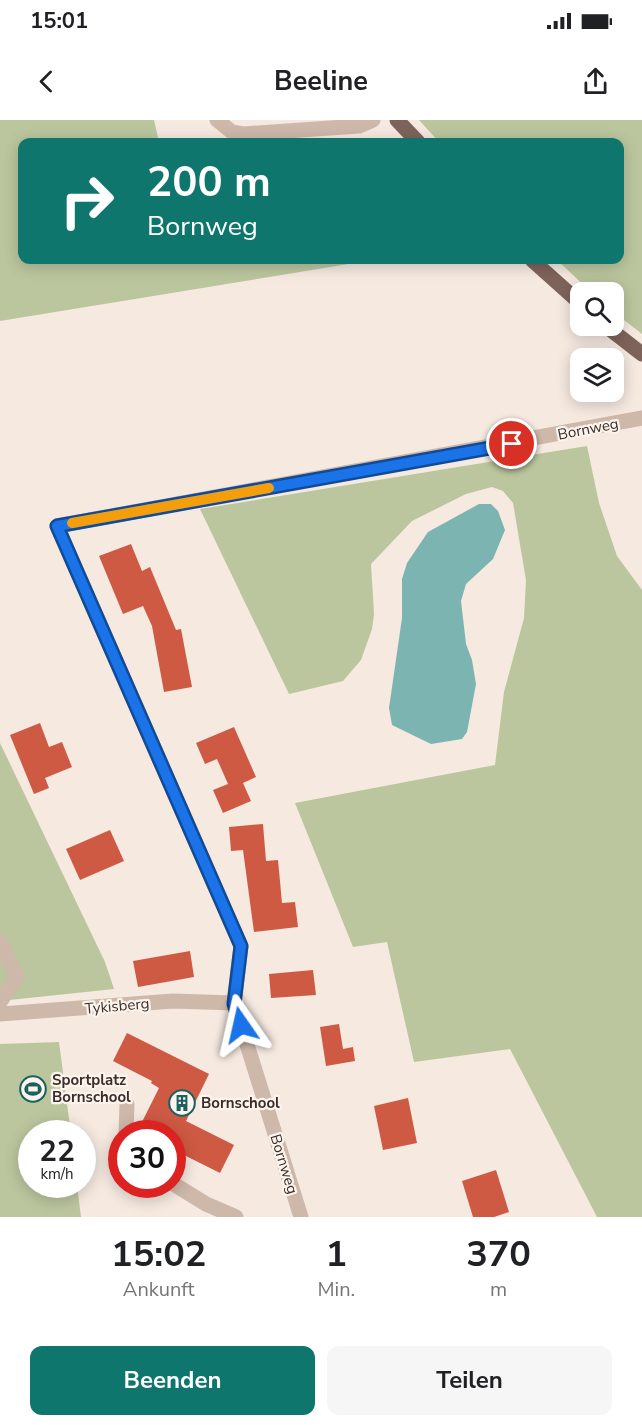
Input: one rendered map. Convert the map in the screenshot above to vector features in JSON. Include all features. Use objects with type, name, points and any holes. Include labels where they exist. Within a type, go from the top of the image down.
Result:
[{"type":"main road","points":[[397,120],[414,138]]},
{"type":"main road","points":[[536,264],[570,294]]},
{"type":"main road","points":[[619,336],[642,354]]},
{"type":"street","points":[[217,120],[232,132],[243,134],[359,126],[373,120]]},
{"type":"street","name":"Bornweg","points":[[301,1217],[234,1004],[241,946],[57,526],[642,418]]},
{"type":"street","points":[[0,942],[17,977],[0,1002]]},
{"type":"street","name":"Tykisberg","points":[[0,1014],[172,1001],[234,1004]]},
{"type":"street","points":[[126,1120],[127,1104]]},
{"type":"street","points":[[186,1192],[206,1204],[236,1217]]},
{"type":"green space","points":[[0,120],[154,120],[158,138],[18,138],[18,264],[349,264],[0,321]]},
{"type":"green space","points":[[419,120],[642,120],[642,334],[624,320],[624,282],[580,282],[561,264],[624,264],[624,138],[435,138]]},
{"type":"green space","points":[[587,446],[599,503],[617,556],[642,590],[642,1217],[597,1217],[510,1049],[414,1062],[387,942],[353,947],[295,803],[495,765],[504,692],[524,618],[526,580],[513,503],[503,491],[492,487],[466,494],[412,521],[371,564],[374,614],[372,629],[361,660],[343,681],[289,694],[200,509]]},
{"type":"green space","points":[[0,743],[105,962],[114,989],[0,1001]]},
{"type":"green space","name":"Sportplatz Bornschool","points":[[59,1042],[69,1120],[18,1120],[18,1198],[79,1198],[81,1217],[0,1217],[0,1044]]},
{"type":"water","points":[[479,504],[491,504],[498,511],[505,530],[493,559],[466,584],[461,601],[466,644],[472,660],[476,684],[467,732],[462,739],[431,744],[392,725],[389,708],[402,618],[402,579],[407,563],[428,532]]},
{"type":"building","points":[[131,544],[142,571],[150,567],[176,630],[181,629],[192,687],[164,692],[152,626],[143,606],[123,614],[99,556]]},
{"type":"building","points":[[40,723],[49,747],[62,742],[72,767],[45,778],[49,788],[34,794],[10,735]]},
{"type":"building","points":[[234,727],[256,777],[243,783],[251,801],[223,813],[213,790],[228,784],[217,759],[205,764],[196,743]]},
{"type":"building","points":[[263,824],[266,861],[278,860],[282,903],[295,902],[298,927],[254,932],[243,850],[231,851],[229,827]]},
{"type":"building","points":[[110,830],[124,861],[80,880],[66,849]]},
{"type":"building","points":[[190,951],[194,977],[138,987],[133,961]]},
{"type":"building","points":[[313,970],[316,995],[271,998],[269,974]]},
{"type":"building","points":[[339,1024],[343,1049],[353,1047],[355,1061],[326,1066],[320,1027]]},
{"type":"building","name":"Bornschool","points":[[127,1033],[209,1074],[186,1121],[143,1120],[159,1088],[151,1083],[152,1081],[113,1061]]},
{"type":"building","points":[[408,1098],[417,1143],[383,1150],[374,1106]]},
{"type":"building","name":"Bornschool","points":[[186,1121],[234,1145],[220,1173],[186,1156]]},
{"type":"building","points":[[496,1170],[509,1212],[494,1217],[473,1217],[462,1181]]},
{"type":"slow traffic","points":[[72,523],[269,488]]},
{"type":"place","name":"Sportplatz Bornschool","points":[[33,1089]]},
{"type":"place","name":"Bornschool","points":[[182,1103]]},
{"type":"route","points":[[241,1025],[234,1004],[241,946],[57,526],[512,444]]}]
